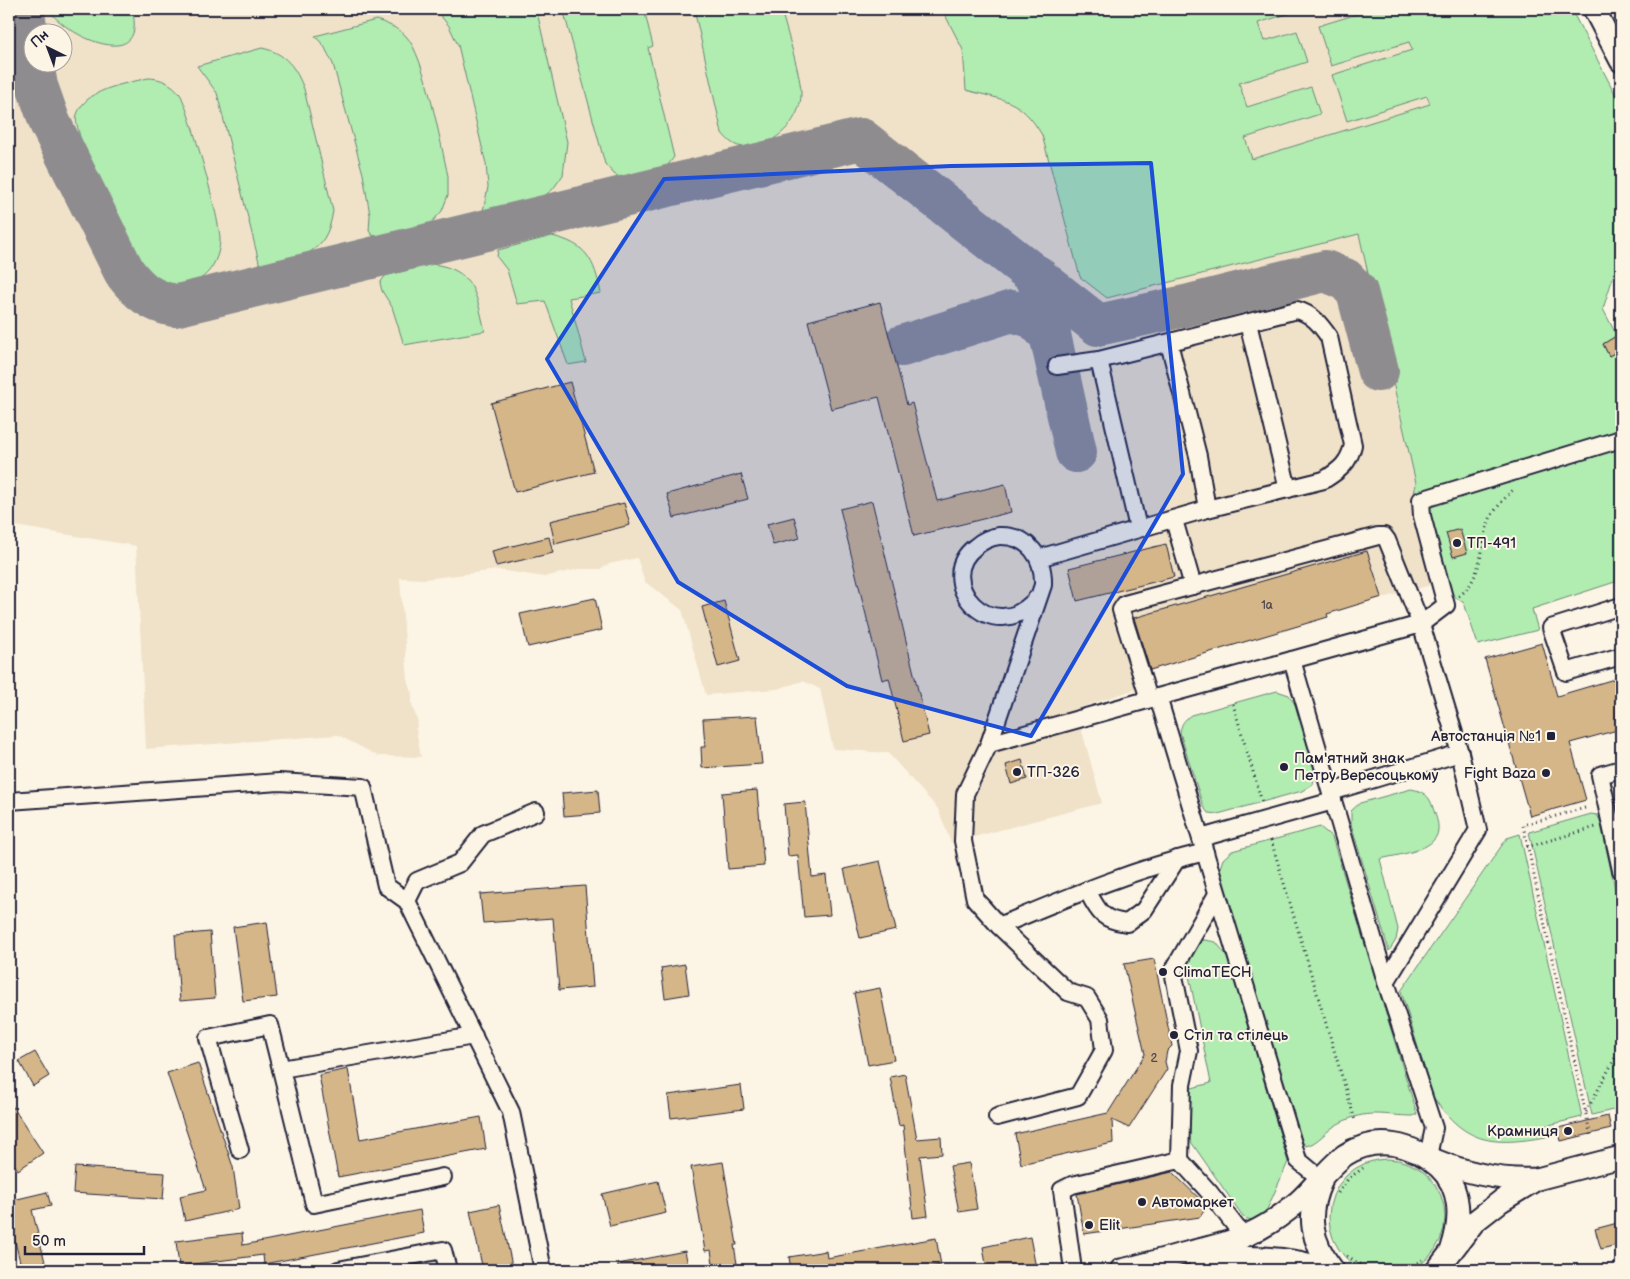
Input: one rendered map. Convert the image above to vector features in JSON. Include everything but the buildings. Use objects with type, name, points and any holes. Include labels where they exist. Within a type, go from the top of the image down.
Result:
[{"type":"main road","points":[[1594,9],[1621,60]]},
{"type":"main road","points":[[1334,1270],[1322,1256],[1314,1237],[1311,1218],[1314,1198],[1322,1180],[1332,1166],[1346,1155],[1361,1148],[1378,1144],[1396,1144],[1412,1148],[1463,1171],[1494,1178],[1537,1179],[1621,1157]]},
{"type":"main road","points":[[1428,1156],[1443,1170],[1453,1188],[1457,1201],[1458,1229],[1452,1248]]},
{"type":"main road","points":[[1431,1263],[1452,1248],[1474,1222],[1500,1201],[1537,1179]]},
{"type":"main road","points":[[1124,1270],[1246,1235],[1281,1215],[1322,1180]]},
{"type":"main road","points":[[1124,1270],[1234,1257],[1299,1262],[1327,1270]]},
{"type":"street","points":[[1039,558],[1138,528],[1174,520],[1207,508],[1324,480],[1341,470],[1350,458],[1353,445],[1329,337],[1320,323],[1307,313],[1297,310],[1099,360],[1057,366]]},
{"type":"street","points":[[1248,323],[1288,489]]},
{"type":"street","points":[[1169,343],[1198,456],[1207,508]]},
{"type":"street","points":[[1099,360],[1138,528]]},
{"type":"street","points":[[989,744],[1421,624],[1446,605],[1422,516],[1421,500],[1621,439]]},
{"type":"street","points":[[1174,520],[1193,586]]},
{"type":"street","points":[[997,1117],[1078,1096],[1104,1050],[1100,1019],[1087,998],[1068,992],[999,926],[976,899],[962,841],[965,794],[989,744],[1037,598],[1043,585],[1043,571],[1039,558],[1031,548],[1020,540],[1008,536],[994,536],[982,541],[971,549],[964,561],[961,574],[962,587],[968,600],[977,610],[989,616],[1003,618],[1016,616],[1028,609],[1037,598]]},
{"type":"street","points":[[1322,1180],[1298,1160],[1203,845],[1154,698],[1121,610],[1122,606],[1378,536],[1384,536],[1421,624],[1460,753],[1478,830],[1386,982]]},
{"type":"street","points":[[1621,606],[1551,628],[1566,672],[1621,656]]},
{"type":"street","points":[[1292,660],[1386,982],[1434,1128],[1428,1156]]},
{"type":"street","points":[[999,926],[1087,890],[1177,859],[1203,845],[1332,796],[1460,753]]},
{"type":"street","points":[[1621,769],[1600,776],[1621,870]]},
{"type":"street","points":[[9,801],[279,782],[363,786],[386,886],[407,901],[511,1112],[543,1270]]},
{"type":"street","points":[[407,901],[416,880],[460,863],[483,834],[536,812]]},
{"type":"street","points":[[1087,890],[1097,908],[1111,921],[1127,923],[1144,910],[1177,859]]},
{"type":"street","points":[[1217,894],[1173,971],[1189,1051],[1182,1085],[1180,1160],[1246,1235]]},
{"type":"street","points":[[240,1150],[208,1038],[270,1026],[314,1204],[443,1177]]},
{"type":"street","points":[[281,1069],[474,1036]]},
{"type":"street","points":[[1073,1270],[1062,1190],[1072,1185],[1180,1160]]},
{"type":"street","points":[[1445,1270],[1452,1248]]},
{"type":"street","points":[[338,1270],[444,1250],[448,1270]]},
{"type":"path","points":[[1446,605],[1469,589],[1481,556],[1488,522],[1505,498],[1517,486]]},
{"type":"path","points":[[1233,704],[1262,802]]},
{"type":"path","points":[[1585,808],[1523,825],[1591,1137]]},
{"type":"path","points":[[1527,847],[1601,826]]},
{"type":"path","points":[[1271,840],[1355,1120]]},
{"type":"path","points":[[1586,1112],[1621,1047]]},
{"type":"path","points":[[1336,1195],[1348,1179],[1372,1165]]},
{"type":"path","points":[[1342,1250],[1355,1263],[1370,1270]]},
{"type":"path","points":[[1404,1270],[1431,1263]]},
{"type":"highlighted area","points":[[1151,163],[1183,474],[1031,736],[847,686],[678,582],[547,359],[664,179],[951,166]]},
{"type":"shaded area","points":[[9,9],[1482,9],[1435,584],[1327,613],[1328,617],[1133,676],[1136,689],[1076,709],[1102,803],[951,843],[938,809],[888,753],[833,749],[820,689],[803,681],[777,689],[706,695],[682,610],[645,582],[637,558],[609,564],[600,569],[579,569],[544,577],[498,570],[425,579],[400,578],[408,680],[412,692],[412,705],[418,722],[416,729],[421,757],[378,756],[338,735],[146,749],[136,546],[9,525]]},
{"type":"green space","points":[[48,9],[132,9],[134,29],[129,40],[118,45],[103,44],[72,30],[72,22],[60,22]]},
{"type":"green space","points":[[435,9],[534,9],[537,12],[567,142],[563,175],[553,189],[542,198],[483,211],[488,187],[486,164],[458,45],[449,26]]},
{"type":"green space","points":[[563,9],[644,9],[653,46],[648,48],[674,157],[665,169],[657,174],[623,179],[614,174],[605,164]]},
{"type":"green space","points":[[694,9],[781,9],[796,66],[801,96],[800,104],[793,120],[774,139],[758,145],[742,147],[734,144],[722,133]]},
{"type":"green space","points":[[942,9],[1294,9],[1294,12],[1258,23],[1264,41],[1297,31],[1307,62],[1239,83],[1247,107],[1311,87],[1320,114],[1245,138],[1252,159],[1430,104],[1427,96],[1347,121],[1332,75],[1412,50],[1409,42],[1331,66],[1318,26],[1374,9],[1571,9],[1621,105],[1621,262],[1613,277],[1603,309],[1617,336],[1603,344],[1609,356],[1621,349],[1621,580],[1532,609],[1538,630],[1478,645],[1464,603],[1435,584],[1412,505],[1416,483],[1359,234],[1107,298],[1080,277],[1042,135],[1019,107],[1001,99],[966,90],[963,50]]},
{"type":"green space","points":[[376,20],[388,24],[399,31],[406,36],[413,46],[432,102],[448,176],[448,195],[442,211],[431,223],[422,229],[385,239],[372,235],[369,231],[370,215],[363,174],[333,64],[324,46],[315,36]]},
{"type":"green space","points":[[262,48],[278,54],[289,62],[301,81],[333,211],[324,238],[317,247],[298,257],[260,266],[217,93],[197,66]]},
{"type":"green space","points":[[148,78],[165,82],[180,94],[197,142],[219,229],[219,251],[210,270],[195,282],[186,284],[165,281],[141,263],[80,137],[76,122],[80,108],[95,94],[106,89]]},
{"type":"green space","points":[[552,236],[564,239],[581,249],[592,263],[598,281],[601,293],[569,298],[586,362],[568,365],[545,301],[517,304],[507,270],[497,257],[498,250]]},
{"type":"green space","points":[[432,264],[446,267],[465,278],[476,295],[485,331],[404,345],[392,307],[382,291],[380,283],[385,276]]},
{"type":"green space","points":[[1277,691],[1289,695],[1296,706],[1316,767],[1313,784],[1302,791],[1218,814],[1208,813],[1203,806],[1180,733],[1183,722],[1191,715]]},
{"type":"green space","points":[[1411,789],[1419,791],[1430,800],[1437,819],[1438,830],[1436,837],[1431,843],[1415,851],[1380,859],[1398,929],[1396,940],[1389,951],[1351,824],[1351,811],[1360,803]]},
{"type":"green space","points":[[1591,814],[1597,815],[1600,820],[1621,916],[1621,1108],[1592,1115],[1529,832]]},
{"type":"green space","points":[[1320,827],[1332,837],[1417,1114],[1413,1116],[1367,1114],[1358,1116],[1338,1124],[1306,1146],[1301,1140],[1219,871],[1223,859],[1232,851]]},
{"type":"green space","points":[[1520,834],[1582,1117],[1545,1126],[1546,1137],[1496,1141],[1469,1133],[1457,1125],[1433,1097],[1401,991],[1507,838]]},
{"type":"green space","points":[[1205,940],[1216,942],[1227,956],[1288,1162],[1265,1214],[1256,1220],[1247,1219],[1242,1215],[1189,1139],[1188,1089],[1211,1083],[1186,961],[1198,942]]},
{"type":"green space","points":[[1387,1159],[1409,1164],[1428,1176],[1440,1195],[1445,1217],[1440,1239],[1428,1258],[1409,1270],[1387,1275],[1365,1270],[1346,1258],[1334,1239],[1329,1217],[1334,1195],[1346,1176],[1365,1164]]},
{"type":"taxiway","points":[[23,9],[37,86],[50,123],[125,273],[146,295],[166,304],[174,306],[861,139],[1098,325],[1185,306],[1325,271],[1345,279],[1357,292],[1378,371]]},
{"type":"taxiway","points":[[1037,276],[1076,452]]},
{"type":"taxiway","points":[[902,346],[1012,311],[1034,318],[1050,335]]},
{"type":"railway","points":[[9,1256],[13,1270]]},
{"type":"place","name":"ТП-491","points":[[1457,543]]},
{"type":"place","name":"Автостанція №1","points":[[1551,736]]},
{"type":"place","name":"Пам'ятний знак Петру Вересоцькому","points":[[1284,767]]},
{"type":"place","name":"ТП-326","points":[[1017,772]]},
{"type":"place","name":"Fight Baza","points":[[1546,773]]},
{"type":"place","name":"ClimaTECH","points":[[1163,972]]},
{"type":"place","name":"Стіл та стілець","points":[[1174,1035]]},
{"type":"place","name":"Крамниця","points":[[1568,1131]]},
{"type":"place","name":"Автомаркет","points":[[1142,1202]]},
{"type":"place","name":"Elit","points":[[1089,1225]]}]
